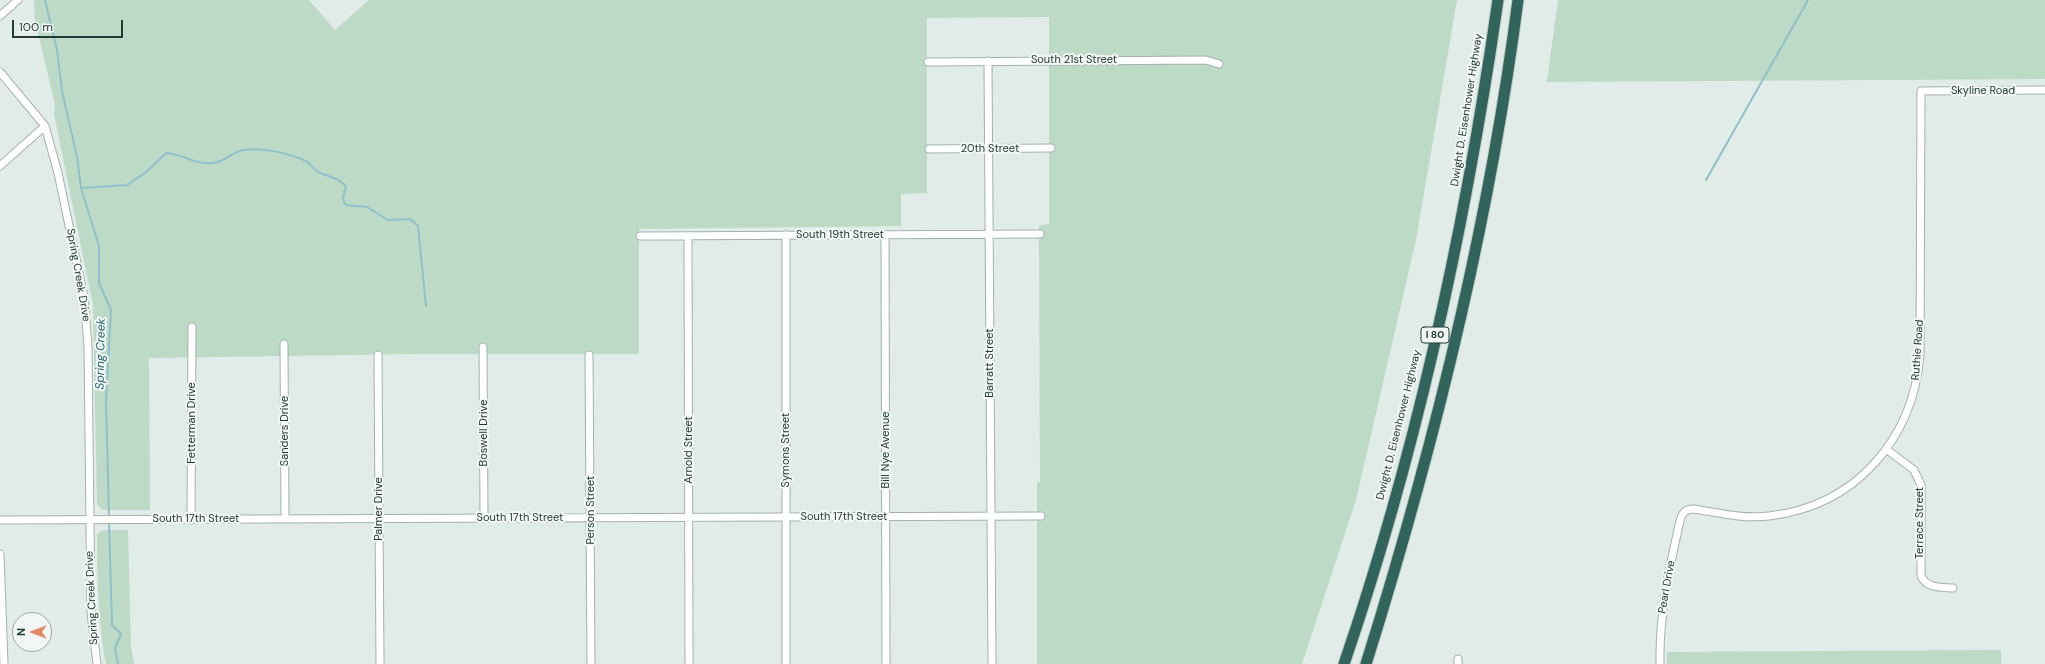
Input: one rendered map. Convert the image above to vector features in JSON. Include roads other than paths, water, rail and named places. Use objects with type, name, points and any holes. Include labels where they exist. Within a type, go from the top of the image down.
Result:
[{"type":"highway","name":"Dwight D. Eisenhower Highway","points":[[1344,664],[1399,484],[1424,386],[1465,198],[1498,0]]},
{"type":"highway","name":"I 80","points":[[1366,664],[1398,563],[1458,333],[1486,199],[1518,0]]},
{"type":"street","points":[[0,16],[18,0]]},
{"type":"street","name":"South 21st Street","points":[[928,62],[1200,60],[1219,64]]},
{"type":"street","name":"Barratt Street","points":[[988,61],[992,664]]},
{"type":"street","name":"Spring Creek Drive","points":[[0,72],[45,126],[62,189],[86,310],[91,612],[97,664]]},
{"type":"street","name":"Skyline Road","points":[[1921,91],[2045,90]]},
{"type":"street","name":"Ruthie Road","points":[[1684,511],[1694,509],[1752,517],[1775,515],[1807,507],[1840,492],[1857,481],[1886,449],[1911,402],[1918,372],[1921,326],[1921,91]]},
{"type":"street","points":[[0,166],[45,126]]},
{"type":"street","name":"20th Street","points":[[928,149],[1052,148]]},
{"type":"street","name":"South 19th Street","points":[[640,236],[1040,234]]},
{"type":"street","name":"Symons Street","points":[[786,235],[786,664]]},
{"type":"street","name":"Bill Nye Avenue","points":[[885,235],[886,664]]},
{"type":"street","name":"Arnold Street","points":[[688,236],[689,664]]},
{"type":"street","name":"Fetterman Drive","points":[[192,327],[192,520]]},
{"type":"street","name":"Sanders Drive","points":[[284,344],[285,519]]},
{"type":"street","name":"Boswell Drive","points":[[483,347],[484,518]]},
{"type":"street","name":"Palmer Drive","points":[[378,355],[380,664]]},
{"type":"street","name":"Person Street","points":[[590,355],[591,664]]},
{"type":"street","name":"Terrace Street","points":[[1886,449],[1914,470],[1921,484],[1921,576],[1928,585],[1953,588]]},
{"type":"street","name":"Pearl Drive","points":[[1660,664],[1660,628],[1665,590],[1680,521],[1684,511]]},
{"type":"street","name":"South 17th Street","points":[[0,520],[1041,516]]},
{"type":"street","points":[[0,554],[4,664]]},
{"type":"waterway","name":"Spring Creek","points":[[45,0],[57,50],[62,91],[77,157],[81,188],[99,246],[99,283],[111,310],[106,400],[109,518]]},
{"type":"waterway","points":[[1706,180],[1808,0]]},
{"type":"waterway","points":[[81,188],[127,185],[145,173],[166,153],[206,163],[218,162],[239,151],[251,149],[275,151],[291,155],[306,161],[317,171],[340,181],[346,186],[343,198],[346,205],[367,207],[388,220],[410,219],[418,226],[426,306]]},
{"type":"waterway","name":"Spring Creek","points":[[109,522],[112,625],[121,634],[115,648],[118,664]]}]
